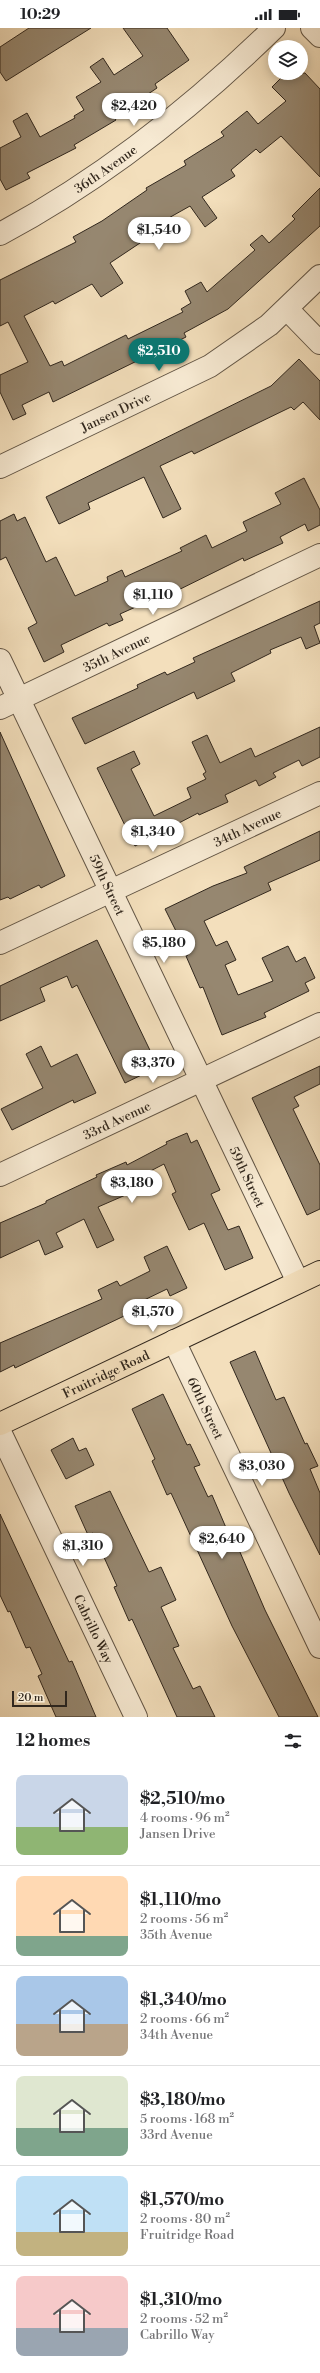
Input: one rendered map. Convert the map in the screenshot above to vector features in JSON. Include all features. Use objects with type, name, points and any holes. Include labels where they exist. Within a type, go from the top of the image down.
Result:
[{"type":"main road","name":"Fruitridge Road","points":[[0,1424],[320,1272]]},
{"type":"street","name":"36th Avenue","points":[[0,234],[76,189],[130,151],[192,104],[274,28]]},
{"type":"street","points":[[312,28],[320,36]]},
{"type":"street","name":"Jansen Drive","points":[[0,467],[210,366],[250,339],[287,309],[320,276]]},
{"type":"street","points":[[287,309],[320,343]]},
{"type":"street","name":"35th Avenue","points":[[9,704],[320,555]]},
{"type":"street","name":"59th Street","points":[[0,660],[9,704],[110,891],[298,1282]]},
{"type":"street","name":"34th Avenue","points":[[0,943],[320,793]]},
{"type":"street","name":"33rd Avenue","points":[[0,1175],[320,1024]]},
{"type":"street","name":"60th Street","points":[[174,1341],[320,1647]]},
{"type":"street","name":"Cabrillo Way","points":[[0,1432],[136,1717]]},
{"type":"building","points":[[29,28],[91,28],[6,81],[0,72],[0,47]]},
{"type":"building","points":[[123,28],[167,28],[189,60],[155,84],[157,88],[114,117],[116,120],[74,145],[76,148],[27,173],[30,178],[6,190],[0,179],[0,148],[21,137],[13,121],[27,113],[40,137],[75,118],[74,116],[84,110],[76,97],[101,82],[90,67],[103,58],[114,75],[143,56]]},
{"type":"building","points":[[308,76],[320,89],[320,177],[281,136],[260,153],[256,149],[231,170],[235,176],[202,197],[217,218],[205,227],[190,206],[158,224],[161,229],[110,263],[123,283],[101,297],[92,284],[55,304],[53,301],[24,316],[50,366],[62,361],[64,366],[126,335],[128,339],[183,312],[181,309],[191,303],[185,291],[201,282],[207,292],[255,250],[250,245],[262,235],[269,243],[295,219],[292,216],[320,188],[320,226],[228,309],[184,333],[186,337],[53,402],[49,392],[22,405],[26,414],[13,420],[0,392],[0,375],[28,362],[8,322],[0,326],[0,280],[76,242],[73,237],[102,221],[147,190],[146,188],[186,165],[184,161],[224,136],[221,132],[247,111],[258,124],[286,101],[272,87],[279,80],[308,80]]},
{"type":"building","points":[[299,359],[320,381],[320,420],[303,402],[294,410],[291,407],[194,454],[192,451],[160,466],[181,509],[163,518],[144,477],[88,503],[90,509],[59,524],[46,497],[271,386]]},
{"type":"building","points":[[304,478],[320,510],[320,525],[308,531],[305,524],[280,537],[283,543],[244,561],[243,558],[150,604],[149,601],[120,614],[123,620],[109,626],[107,623],[61,645],[64,652],[44,662],[28,628],[37,623],[6,557],[0,560],[0,521],[14,514],[17,521],[25,517],[46,562],[56,557],[75,596],[108,581],[107,577],[122,570],[125,577],[182,551],[180,548],[206,535],[212,548],[247,531],[243,522],[281,504],[275,493]]},
{"type":"building","points":[[320,601],[320,623],[314,626],[320,643],[306,649],[301,637],[270,650],[271,653],[231,673],[235,681],[197,699],[194,692],[85,744],[72,718],[138,688],[137,685],[165,672],[167,675],[195,662],[193,658]]},
{"type":"building","points":[[320,727],[320,757],[302,766],[299,760],[273,773],[276,777],[259,786],[256,780],[225,795],[228,802],[199,815],[198,813],[135,846],[97,768],[134,751],[140,764],[131,769],[154,816],[191,798],[187,788],[206,779],[203,774],[206,772],[192,742],[207,735],[220,763],[251,748],[255,757]]},
{"type":"building","points":[[0,732],[65,876],[41,888],[39,885],[10,899],[8,897],[0,900]]},
{"type":"building","points":[[320,831],[320,860],[268,883],[271,890],[204,921],[216,946],[227,941],[236,960],[225,965],[238,995],[273,981],[262,958],[288,946],[296,962],[305,957],[315,978],[305,983],[309,991],[264,1013],[266,1017],[222,1035],[203,987],[200,988],[186,956],[188,955],[165,909],[213,886],[247,873],[244,867]]},
{"type":"building","points":[[97,940],[158,1067],[125,1083],[77,985],[72,988],[67,976],[40,988],[45,1001],[0,1021],[0,986]]},
{"type":"building","points":[[41,1046],[51,1067],[77,1054],[96,1093],[74,1103],[73,1100],[12,1130],[1,1109],[43,1088],[26,1054]]},
{"type":"building","points":[[320,1066],[320,1084],[294,1097],[299,1106],[293,1109],[320,1165],[320,1209],[307,1215],[252,1098]]},
{"type":"building","points":[[187,1133],[191,1143],[197,1140],[220,1190],[211,1194],[228,1230],[239,1226],[253,1258],[225,1270],[204,1223],[189,1230],[172,1194],[176,1192],[164,1164],[133,1180],[137,1190],[98,1207],[114,1240],[97,1248],[84,1219],[56,1233],[63,1247],[45,1255],[39,1240],[0,1258],[0,1223],[46,1203],[46,1201],[97,1177],[96,1175],[126,1162],[127,1165],[167,1144],[166,1142]]},
{"type":"building","points":[[167,1246],[187,1288],[170,1296],[167,1289],[140,1302],[143,1307],[15,1368],[14,1365],[0,1372],[0,1343],[102,1299],[98,1290],[117,1281],[120,1286],[150,1271],[144,1257]]},
{"type":"building","points":[[255,1351],[276,1400],[284,1397],[305,1444],[307,1443],[318,1466],[310,1469],[320,1493],[320,1555],[289,1493],[230,1362]]},
{"type":"building","points":[[163,1394],[187,1445],[190,1444],[200,1465],[194,1467],[208,1497],[212,1495],[227,1530],[230,1529],[265,1610],[318,1717],[279,1717],[232,1626],[171,1493],[167,1495],[152,1461],[155,1459],[132,1409]]},
{"type":"building","points":[[73,1438],[79,1451],[86,1448],[94,1465],[66,1479],[51,1450]]},
{"type":"building","points":[[110,1491],[149,1572],[161,1567],[176,1600],[161,1607],[179,1646],[173,1648],[193,1689],[200,1686],[215,1717],[177,1717],[132,1619],[129,1621],[114,1587],[117,1586],[93,1533],[88,1535],[75,1506]]},
{"type":"building","points":[[0,1514],[69,1662],[72,1661],[96,1717],[56,1717],[38,1676],[42,1674],[30,1647],[26,1648],[10,1611],[8,1612],[0,1595]]}]
